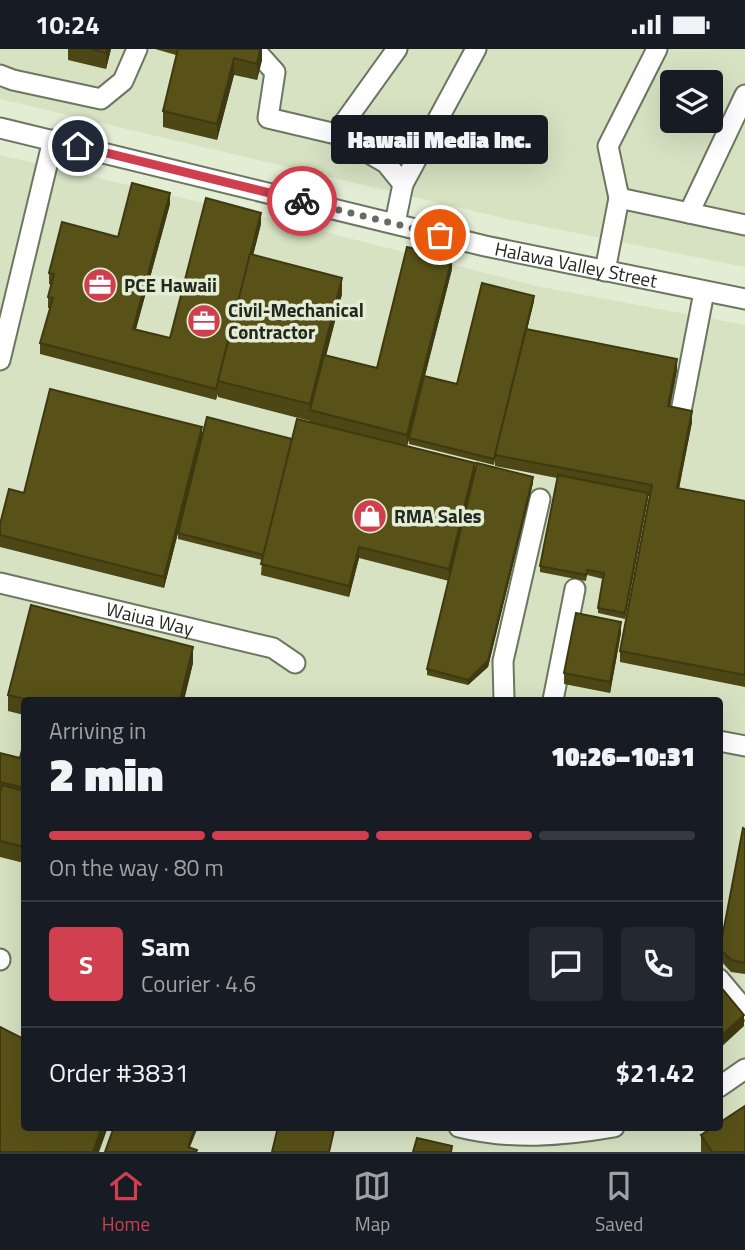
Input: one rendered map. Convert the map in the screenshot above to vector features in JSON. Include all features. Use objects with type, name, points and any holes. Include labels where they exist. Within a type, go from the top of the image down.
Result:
[{"type":"street","points":[[0,75],[101,99],[123,81],[137,49]]},
{"type":"street","points":[[251,49],[257,51],[275,72],[268,118],[336,134],[386,163],[403,184]]},
{"type":"street","points":[[336,134],[397,49]]},
{"type":"street","points":[[395,223],[403,184],[476,49]]},
{"type":"street","points":[[605,271],[619,198],[608,146],[657,49]]},
{"type":"street","points":[[689,213],[745,95]]},
{"type":"street","name":"Halawa Valley Street","points":[[0,128],[485,246],[745,299]]},
{"type":"street","points":[[0,360],[53,140]]},
{"type":"street","points":[[619,198],[745,225]]},
{"type":"street","points":[[670,446],[704,292]]},
{"type":"street","points":[[504,697],[503,661],[540,499]]},
{"type":"street","name":"Waiua Way","points":[[0,583],[273,648],[295,663]]},
{"type":"street","points":[[554,697],[575,589]]},
{"type":"street","points":[[723,742],[745,745]]},
{"type":"street","points":[[723,984],[745,1010]]},
{"type":"street","points":[[723,1084],[745,1069]]},
{"type":"street","points":[[477,1131],[553,1136],[587,1131]]},
{"type":"shaded area","points":[[0,49],[745,49],[745,267],[507,219],[0,99]]},
{"type":"shaded area","points":[[0,155],[298,225],[536,286],[745,325],[745,1152],[0,1152]]},
{"type":"building","points":[[91,49],[107,49],[106,53]]},
{"type":"building","points":[[178,49],[260,49],[257,64],[234,58],[217,124],[163,111]]},
{"type":"building","points":[[132,183],[170,193],[133,329],[170,338],[206,198],[261,213],[216,389],[40,343],[53,298],[48,297],[54,274],[49,273],[62,222],[118,237]]},
{"type":"building","points":[[407,247],[452,258],[407,435],[310,410],[324,355],[377,368]]},
{"type":"building","points":[[250,254],[342,278],[310,404],[218,381]]},
{"type":"building","points":[[482,283],[534,296],[494,459],[409,438],[424,376],[457,384]]},
{"type":"building","points":[[526,329],[677,359],[668,406],[692,411],[677,488],[745,501],[745,675],[620,651],[652,485],[495,455]]},
{"type":"building","points":[[50,389],[202,427],[164,577],[0,535],[0,524],[9,489],[24,493]]},
{"type":"building","points":[[207,417],[292,439],[264,555],[178,533]]},
{"type":"building","name":"RMA Sales","points":[[297,419],[475,463],[449,569],[359,547],[349,586],[261,564]]},
{"type":"building","points":[[477,463],[533,477],[488,661],[468,680],[427,669]]},
{"type":"building","points":[[558,475],[648,493],[625,613],[598,608],[604,573],[587,570],[586,575],[540,566]]},
{"type":"building","points":[[31,605],[193,647],[181,697],[21,698],[8,695]]},
{"type":"building","points":[[576,613],[621,622],[610,682],[564,673]]},
{"type":"building","points":[[0,753],[20,758],[21,754],[21,787],[0,782]]},
{"type":"building","points":[[2,785],[21,790],[21,846],[0,841]]},
{"type":"building","points":[[743,828],[745,963],[731,960],[723,952],[723,933]]},
{"type":"building","points":[[723,990],[744,1015],[723,1034]]},
{"type":"building","points":[[0,1027],[21,1038],[21,1131],[101,1131],[93,1152],[0,1152]]},
{"type":"building","points":[[745,1106],[745,1152],[712,1152],[701,1135],[707,1131],[723,1131],[723,1120]]},
{"type":"building","points":[[113,1131],[194,1131],[188,1147],[197,1150],[196,1152],[105,1152]]},
{"type":"building","points":[[277,1131],[334,1131],[329,1152],[272,1152]]},
{"type":"building","points":[[417,1138],[452,1146],[451,1152],[413,1152]]},
{"type":"way so far","points":[[302,201],[440,235]]},
{"type":"place","name":"Hawaii Media Inc.","points":[[440,235]]},
{"type":"place","name":"PCE Hawaii","points":[[100,285]]},
{"type":"place","name":"Civil-Mechanical Contractor","points":[[204,321]]},
{"type":"place","name":"RMA Sales","points":[[370,516]]},
{"type":"route","points":[[78,146],[302,201]]}]
